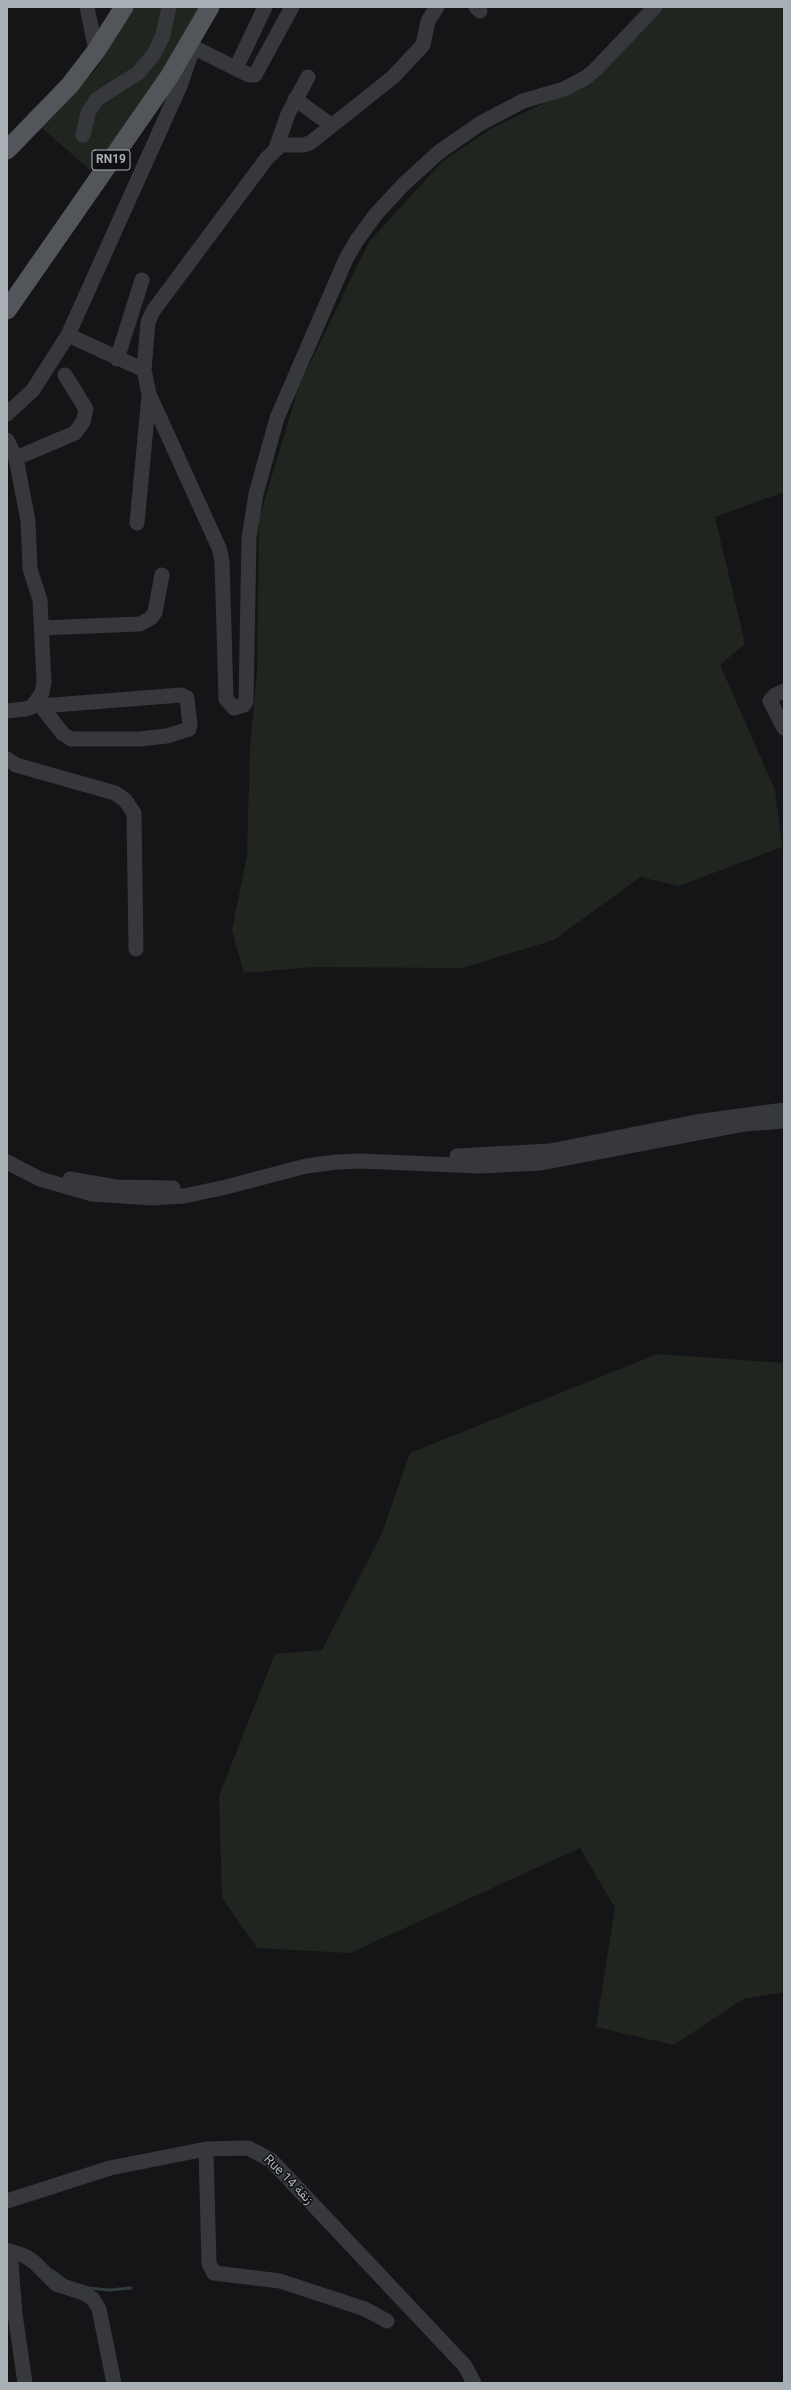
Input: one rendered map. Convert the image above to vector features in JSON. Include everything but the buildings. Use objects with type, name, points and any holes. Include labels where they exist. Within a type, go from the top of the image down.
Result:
[{"type":"main road","points":[[7,150],[70,85],[96,51],[124,7]]},
{"type":"main road","name":"RN19","points":[[7,310],[169,77],[208,12]]},
{"type":"street","points":[[87,7],[96,51]]},
{"type":"street","points":[[82,135],[88,113],[94,103],[138,73],[154,54],[163,35],[169,7]]},
{"type":"street","points":[[236,68],[265,7]]},
{"type":"street","points":[[194,47],[248,75],[255,75],[292,7]]},
{"type":"street","points":[[276,148],[288,144],[303,145],[310,143],[404,68],[423,45],[428,21],[437,7]]},
{"type":"street","points":[[308,77],[295,99],[276,148],[153,311],[146,333],[144,370],[149,394],[219,548],[223,577],[226,699],[234,708],[239,708],[246,701],[249,538],[256,494],[277,418],[346,259],[376,214],[404,184],[439,152],[481,124],[523,101],[576,84],[595,70],[655,7]]},
{"type":"street","points":[[7,414],[33,390],[68,335],[180,86],[208,12]]},
{"type":"street","points":[[295,99],[331,125]]},
{"type":"street","points":[[117,359],[142,280]]},
{"type":"street","points":[[68,335],[117,359],[144,370]]},
{"type":"street","points":[[16,458],[75,433],[83,422],[86,409],[65,375]]},
{"type":"street","points":[[137,523],[149,394]]},
{"type":"street","points":[[7,440],[16,458],[28,521],[30,569],[40,600],[44,682],[39,704]]},
{"type":"street","points":[[41,628],[140,624],[150,618],[155,612],[162,575]]},
{"type":"street","points":[[784,690],[774,695],[770,701],[784,728]]},
{"type":"street","points":[[7,711],[25,709],[39,704],[181,696],[186,698],[190,726],[189,729],[167,736],[153,738],[71,739],[63,734],[39,704]]},
{"type":"street","points":[[7,760],[16,765],[115,793],[125,800],[134,812],[136,949]]},
{"type":"street","points":[[7,1154],[46,1172],[74,1180],[116,1187],[180,1188],[205,1184],[309,1156],[335,1152],[391,1152],[444,1157],[550,1151],[696,1122],[784,1110]]},
{"type":"street","points":[[7,1162],[40,1179],[92,1194],[152,1198],[184,1196],[219,1189],[306,1166],[337,1162],[360,1161],[478,1166],[541,1163],[745,1124],[784,1121]]},
{"type":"street","name":"Rue 14 زنقة","points":[[7,2202],[110,2168],[206,2149],[248,2148],[261,2153],[271,2160],[465,2366],[474,2383]]},
{"type":"street","points":[[206,2149],[209,2264],[214,2273],[280,2281],[365,2309],[387,2321]]},
{"type":"street","points":[[25,2383],[8,2251],[25,2256],[34,2262],[56,2284],[84,2293],[93,2299],[99,2309],[114,2383]]},
{"type":"shaded area","points":[[132,7],[201,7],[185,39],[98,170],[90,170],[42,128],[97,68]]},
{"type":"shaded area","points":[[658,7],[784,7],[784,492],[715,517],[745,644],[720,665],[775,790],[782,847],[679,886],[640,877],[554,940],[462,968],[315,967],[244,973],[232,930],[247,856],[250,748],[257,671],[259,519],[299,386],[369,242],[442,162],[492,128],[592,80]]},
{"type":"shaded area","points":[[658,1354],[784,1363],[784,1992],[743,1999],[674,2045],[596,2027],[615,1908],[580,1848],[350,1953],[257,1948],[222,1898],[219,1796],[275,1654],[322,1650],[382,1533],[410,1453]]},
{"type":"waterway","points":[[53,2271],[65,2280]]},
{"type":"waterway","points":[[89,2288],[109,2290],[131,2288]]}]
